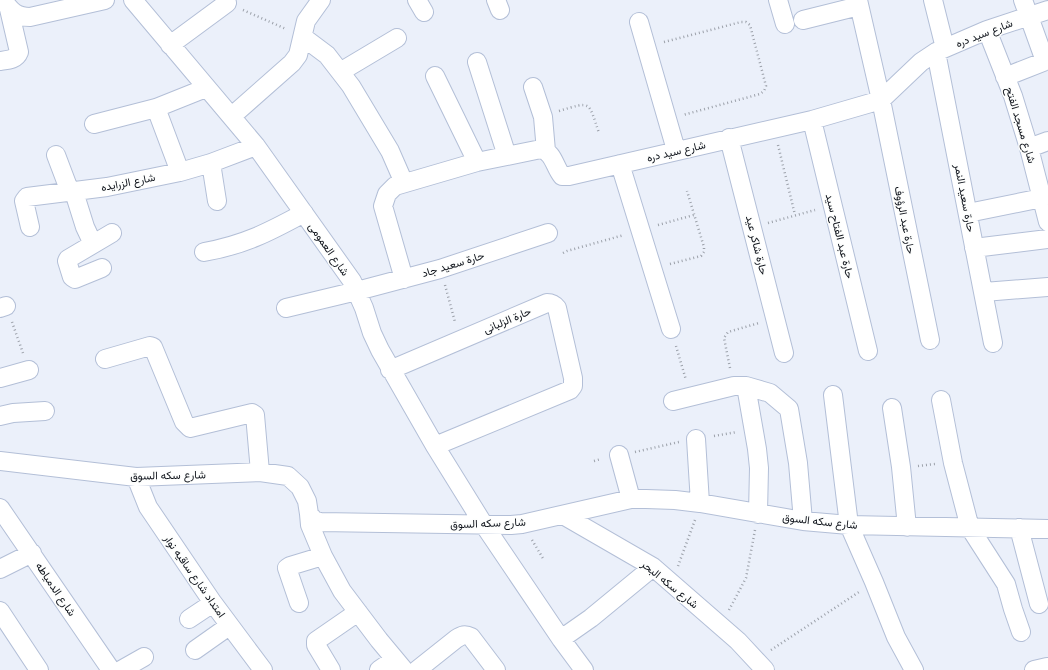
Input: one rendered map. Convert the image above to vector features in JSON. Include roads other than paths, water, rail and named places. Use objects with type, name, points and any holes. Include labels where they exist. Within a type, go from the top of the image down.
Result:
[{"type":"street","points":[[6,4],[15,14],[22,17],[30,17],[105,0]]},
{"type":"street","name":"شارع العمومى","points":[[133,0],[256,146],[352,280],[364,308],[372,333],[390,370],[484,525],[561,639],[584,670]]},
{"type":"street","points":[[232,116],[292,63],[298,55],[306,21],[321,0]]},
{"type":"street","points":[[778,0],[785,24]]},
{"type":"street","name":"حارة سعيد النمر","points":[[933,0],[974,248],[993,343]]},
{"type":"street","points":[[170,45],[226,1]]},
{"type":"street","points":[[803,20],[858,3]]},
{"type":"street","name":"حارة عبد الرؤوف","points":[[858,3],[881,100],[930,340]]},
{"type":"street","points":[[0,61],[14,58],[18,56],[19,52],[6,4]]},
{"type":"street","points":[[1005,77],[1047,61],[1026,8]]},
{"type":"street","name":"شارع سيد دره","points":[[546,150],[552,157],[558,171],[562,176],[569,176],[676,150],[812,120],[881,100],[921,62],[941,50],[986,30],[1026,8],[1048,10]]},
{"type":"street","points":[[639,22],[676,150]]},
{"type":"street","name":"شارع مسجد الفتح","points":[[986,30],[1013,96],[1044,201],[1048,222]]},
{"type":"street","points":[[302,37],[327,55],[351,86],[390,151],[404,183]]},
{"type":"street","points":[[340,72],[397,38]]},
{"type":"street","points":[[477,62],[507,156]]},
{"type":"street","points":[[435,76],[477,162]]},
{"type":"street","points":[[404,279],[383,206],[387,194],[395,186],[477,162],[541,149],[546,150],[543,117],[532,87]]},
{"type":"street","points":[[94,124],[156,108],[206,88]]},
{"type":"street","points":[[156,108],[180,172]]},
{"type":"street","name":"حارة عبد الفتاح سيد","points":[[812,120],[868,351]]},
{"type":"street","name":"حارة شاكر عيد","points":[[729,138],[784,353]]},
{"type":"street","points":[[1029,148],[1048,141]]},
{"type":"street","name":"شارع الزرايده","points":[[30,227],[24,201],[27,197],[107,187],[180,172],[211,163],[256,146]]},
{"type":"street","points":[[56,155],[93,244]]},
{"type":"street","points":[[211,163],[217,201]]},
{"type":"street","points":[[620,164],[671,328]]},
{"type":"street","points":[[968,213],[1044,201]]},
{"type":"street","points":[[204,252],[224,249],[261,236],[304,213]]},
{"type":"street","points":[[102,268],[77,279],[72,277],[67,261],[112,233]]},
{"type":"street","name":"حارة سعيد جاد","points":[[286,308],[357,292],[440,269],[548,233]]},
{"type":"street","points":[[974,248],[1048,239]]},
{"type":"street","points":[[984,292],[1048,287]]},
{"type":"street","name":"حارة الزلبانى","points":[[390,370],[547,303],[554,304],[557,308],[573,378],[573,386],[566,392],[436,446]]},
{"type":"street","points":[[105,359],[150,346],[153,348],[184,422],[190,428],[252,413],[255,415],[260,472]]},
{"type":"street","points":[[0,378],[29,370]]},
{"type":"street","points":[[740,386],[755,430],[759,468],[758,514]]},
{"type":"street","points":[[673,401],[740,386],[770,393],[789,409],[798,463],[803,521]]},
{"type":"street","points":[[833,395],[849,525],[896,637],[914,670]]},
{"type":"street","points":[[941,400],[953,463],[970,528],[1006,584],[1021,632]]},
{"type":"street","points":[[892,408],[901,466],[907,527]]},
{"type":"street","points":[[0,416],[13,413],[45,411]]},
{"type":"street","points":[[696,438],[700,503]]},
{"type":"street","points":[[619,455],[631,499]]},
{"type":"street","name":"شارع سكه السوق","points":[[0,461],[136,477],[260,472],[288,476],[300,487],[310,514],[314,520],[320,522],[484,525],[522,524],[631,499],[675,500],[803,521],[849,525],[1048,529]]},
{"type":"street","name":"امتداد شارع ساقيه نوار","points":[[136,477],[148,507],[213,603],[263,670]]},
{"type":"street","name":"شارع الدمياطه","points":[[0,508],[111,670]]},
{"type":"street","points":[[310,514],[310,525],[323,556],[342,591],[399,665],[379,670]]},
{"type":"street","name":"شارع سكه البحر","points":[[563,514],[653,567],[738,640],[760,665]]},
{"type":"street","points":[[1019,528],[1039,604]]},
{"type":"street","points":[[0,569],[32,553]]},
{"type":"street","points":[[299,603],[287,568],[323,556]]},
{"type":"street","points":[[561,639],[592,618],[653,567]]},
{"type":"street","points":[[189,619],[213,603]]},
{"type":"street","points":[[0,610],[39,670]]},
{"type":"street","points":[[331,670],[316,645],[316,641],[358,612]]},
{"type":"street","points":[[194,650],[230,626]]},
{"type":"street","points":[[417,670],[462,635],[471,637],[496,670]]},
{"type":"street","points":[[121,670],[144,657]]}]
